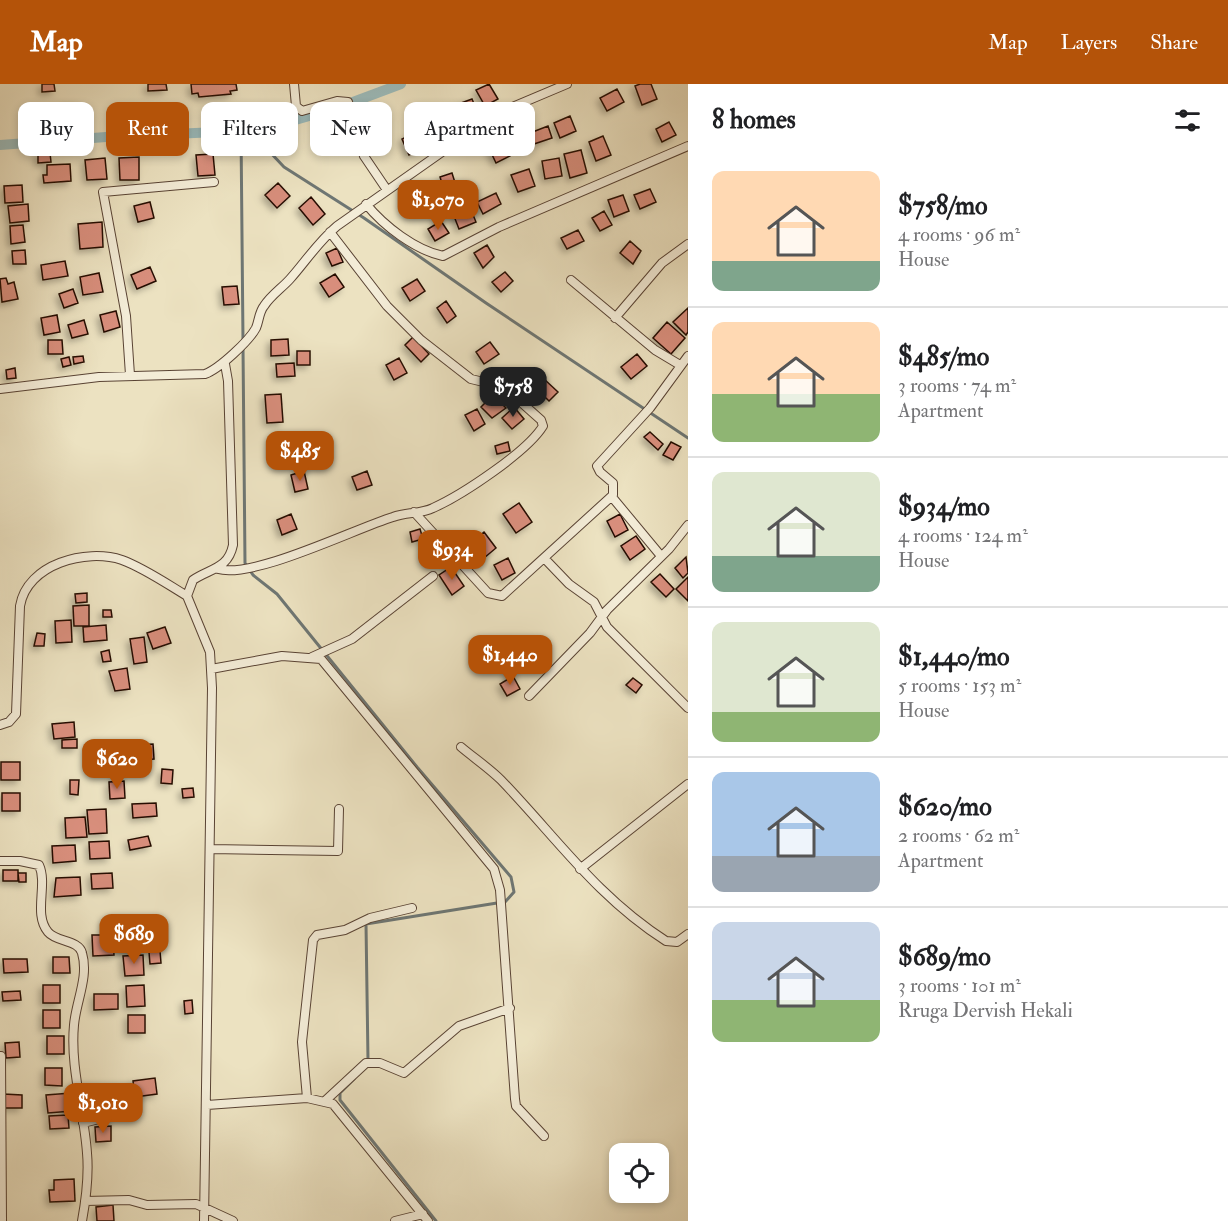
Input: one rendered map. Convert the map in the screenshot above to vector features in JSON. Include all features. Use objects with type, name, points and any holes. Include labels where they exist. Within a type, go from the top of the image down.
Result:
[{"type":"street","points":[[294,84],[296,106],[302,111],[337,101],[350,106],[357,140],[364,156],[387,190]]},
{"type":"street","points":[[0,389],[130,375],[205,374],[225,364],[238,346],[250,336],[264,305],[330,232],[496,114],[567,84]]},
{"type":"street","points":[[363,207],[428,251],[443,256],[519,218],[688,146]]},
{"type":"street","points":[[130,375],[126,316],[103,192],[214,182]]},
{"type":"street","points":[[218,569],[241,570],[261,565],[391,517],[435,508],[475,484],[542,429],[543,423],[504,387],[471,379],[421,340],[380,298],[330,232]]},
{"type":"street","points":[[615,318],[662,263],[688,244]]},
{"type":"street","points":[[571,280],[615,318],[680,366]]},
{"type":"street","points":[[414,512],[492,596],[505,594],[612,497],[615,487],[597,466],[648,411],[688,356]]},
{"type":"street","points":[[187,596],[193,580],[218,569],[228,561],[233,545],[228,381],[225,364]]},
{"type":"street","points":[[612,497],[661,556]]},
{"type":"street","points":[[529,696],[688,525]]},
{"type":"street","points":[[0,725],[9,722],[16,714],[20,606],[22,594],[36,577],[68,560],[106,557],[123,561],[187,596],[206,636],[211,669],[204,1221]]},
{"type":"street","points":[[545,559],[569,584],[594,602],[606,627],[688,708]]},
{"type":"street","points":[[211,669],[282,657],[316,655],[333,648],[371,625],[433,576]]},
{"type":"street","points":[[316,655],[326,663],[494,869],[500,890],[516,1106],[544,1136]]},
{"type":"street","points":[[461,747],[500,779],[580,869],[621,908],[666,941],[677,942],[688,934]]},
{"type":"street","points":[[580,869],[688,784]]},
{"type":"street","points":[[210,849],[338,851],[339,809]]},
{"type":"street","points":[[0,861],[20,861],[39,866],[42,877],[42,914],[47,932],[54,938],[75,945],[82,953],[83,982],[73,1038],[87,1153],[82,1221]]},
{"type":"street","points":[[307,1098],[302,1042],[313,940],[317,935],[355,927],[370,918],[412,908]]},
{"type":"street","points":[[325,1101],[366,1063],[376,1063],[404,1073],[459,1026],[510,1008]]},
{"type":"street","points":[[0,1056],[2,1221]]},
{"type":"street","points":[[207,1105],[307,1098],[325,1101],[338,1108],[364,1145],[426,1218]]},
{"type":"street","points":[[83,1123],[131,1111]]},
{"type":"street","points":[[85,1201],[204,1205],[233,1221]]},
{"type":"street","points":[[395,1221],[426,1218]]},
{"type":"building","points":[[42,84],[54,84],[55,91],[42,92]]},
{"type":"building","points":[[148,84],[166,84],[167,90],[148,91]]},
{"type":"building","points":[[191,84],[236,84],[237,90],[230,91],[231,94],[199,97],[198,93],[192,94]]},
{"type":"building","points":[[489,84],[498,99],[492,102],[483,102],[476,90]]},
{"type":"building","points":[[651,84],[657,99],[642,105],[635,86]]},
{"type":"building","points":[[617,89],[624,102],[607,111],[600,98]]},
{"type":"building","points":[[570,116],[576,131],[560,138],[554,123]]},
{"type":"building","points":[[669,122],[676,135],[662,142],[656,129]]},
{"type":"building","points":[[548,126],[552,138],[535,144],[535,131]]},
{"type":"building","points":[[603,136],[611,155],[596,161],[589,142]]},
{"type":"building","points":[[581,150],[587,173],[570,178],[564,154]]},
{"type":"building","points":[[196,155],[213,156],[215,175],[198,176]]},
{"type":"building","points":[[38,156],[50,156],[51,162],[38,163]]},
{"type":"building","points":[[493,156],[510,156],[496,163]]},
{"type":"building","points":[[139,157],[139,180],[120,180],[119,158]]},
{"type":"building","points":[[105,158],[107,179],[87,180],[85,160]]},
{"type":"building","points":[[559,158],[562,176],[545,179],[542,161]]},
{"type":"building","points":[[70,164],[71,181],[44,183],[43,175],[47,175],[47,165]]},
{"type":"building","points":[[529,169],[535,186],[518,192],[511,175]]},
{"type":"building","points":[[452,173],[457,189],[445,193],[440,177]]},
{"type":"building","points":[[278,183],[290,196],[277,208],[265,195]]},
{"type":"building","points":[[22,185],[23,202],[5,203],[4,186]]},
{"type":"building","points":[[650,189],[656,202],[640,209],[634,195]]},
{"type":"building","points":[[496,193],[501,204],[483,214],[477,202]]},
{"type":"building","points":[[623,195],[629,211],[614,217],[608,200]]},
{"type":"building","points":[[311,197],[325,214],[313,225],[299,208]]},
{"type":"building","points":[[150,202],[154,218],[138,222],[134,206]]},
{"type":"building","points":[[28,204],[29,221],[10,223],[8,206]]},
{"type":"building","points":[[469,205],[476,222],[459,229],[452,211]]},
{"type":"building","points":[[604,211],[612,225],[600,231],[592,218]]},
{"type":"building","points":[[441,221],[449,233],[435,241],[428,229]]},
{"type":"building","points":[[102,222],[103,247],[80,249],[78,224]]},
{"type":"building","points":[[23,225],[25,242],[11,244],[10,226]]},
{"type":"building","points":[[578,230],[584,241],[567,249],[561,238]]},
{"type":"building","points":[[630,241],[641,251],[633,264],[620,253]]},
{"type":"building","points":[[487,245],[494,257],[483,268],[474,253]]},
{"type":"building","points":[[337,248],[343,262],[332,266],[326,253]]},
{"type":"building","points":[[25,250],[26,264],[13,264],[12,251]]},
{"type":"building","points":[[65,261],[68,276],[43,280],[41,265]]},
{"type":"building","points":[[150,267],[156,281],[137,289],[131,275]]},
{"type":"building","points":[[505,272],[513,281],[501,292],[492,282]]},
{"type":"building","points":[[99,273],[103,292],[83,295],[80,277]]},
{"type":"building","points":[[335,274],[344,287],[329,297],[320,283]]},
{"type":"building","points":[[6,278],[8,284],[14,282],[18,299],[2,302],[0,279]]},
{"type":"building","points":[[417,279],[425,291],[410,301],[402,288]]},
{"type":"building","points":[[237,286],[239,304],[224,305],[222,287]]},
{"type":"building","points":[[73,289],[78,303],[64,308],[59,294]]},
{"type":"building","points":[[446,301],[456,316],[447,323],[437,308]]},
{"type":"building","points":[[688,308],[688,332],[686,335],[673,322]]},
{"type":"building","points":[[116,311],[120,327],[104,332],[100,315]]},
{"type":"building","points":[[57,315],[60,332],[44,335],[41,318]]},
{"type":"building","points":[[84,320],[88,334],[72,338],[68,325]]},
{"type":"building","points":[[667,322],[685,338],[671,354],[653,338]]},
{"type":"building","points":[[413,337],[429,354],[421,362],[405,345]]},
{"type":"building","points":[[288,339],[289,355],[271,356],[271,340]]},
{"type":"building","points":[[48,340],[62,340],[63,354],[48,354]]},
{"type":"building","points":[[490,342],[499,354],[484,364],[476,352]]},
{"type":"building","points":[[297,351],[310,351],[310,365],[297,365]]},
{"type":"building","points":[[637,354],[647,366],[631,379],[621,367]]},
{"type":"building","points":[[83,356],[84,362],[74,364],[73,357]]},
{"type":"building","points":[[69,357],[71,365],[63,367],[61,359]]},
{"type":"building","points":[[399,358],[407,373],[394,380],[386,365]]},
{"type":"building","points":[[294,363],[295,376],[277,377],[276,364]]},
{"type":"building","points":[[15,368],[16,378],[7,379],[6,370]]},
{"type":"building","points":[[544,379],[558,392],[549,401],[535,387]]},
{"type":"building","points":[[281,394],[283,422],[267,423],[265,395]]},
{"type":"building","points":[[493,395],[506,408],[492,418],[481,407]]},
{"type":"building","points":[[514,407],[524,419],[512,429],[502,418]]},
{"type":"building","points":[[477,409],[485,424],[474,431],[465,415]]},
{"type":"building","points":[[650,432],[663,444],[658,450],[644,437]]},
{"type":"building","points":[[508,442],[510,451],[497,454],[495,446]]},
{"type":"building","points":[[671,442],[681,447],[673,460],[663,455]]},
{"type":"building","points":[[304,471],[308,489],[295,492],[291,475]]},
{"type":"building","points":[[367,471],[372,485],[357,490],[352,477]]},
{"type":"building","points":[[519,503],[532,522],[516,533],[503,514]]},
{"type":"building","points":[[291,514],[297,529],[282,535],[277,520]]},
{"type":"building","points":[[620,514],[628,530],[615,537],[607,521]]},
{"type":"building","points":[[420,529],[423,539],[412,542],[410,532]]},
{"type":"building","points":[[484,532],[496,548],[484,558],[472,542]]},
{"type":"building","points":[[636,536],[645,549],[630,560],[621,546]]},
{"type":"building","points":[[686,557],[688,573],[683,578],[675,568]]},
{"type":"building","points":[[508,558],[515,573],[502,580],[494,565]]},
{"type":"building","points":[[451,567],[464,586],[452,595],[439,575]]},
{"type":"building","points":[[660,574],[674,589],[666,597],[651,582]]},
{"type":"building","points":[[688,577],[688,601],[676,589]]},
{"type":"building","points":[[87,593],[87,602],[76,603],[75,594]]},
{"type":"building","points":[[89,605],[89,626],[74,626],[73,606]]},
{"type":"building","points":[[103,610],[111,610],[112,617],[103,617]]},
{"type":"building","points":[[71,620],[72,642],[56,643],[55,621]]},
{"type":"building","points":[[106,625],[107,640],[84,642],[83,627]]},
{"type":"building","points":[[165,627],[171,643],[153,649],[147,633]]},
{"type":"building","points":[[37,633],[45,634],[44,646],[34,646]]},
{"type":"building","points":[[144,637],[147,662],[134,664],[130,639]]},
{"type":"building","points":[[109,650],[111,661],[103,662],[101,652]]},
{"type":"building","points":[[127,668],[130,689],[115,691],[109,671]]},
{"type":"building","points":[[513,676],[520,689],[507,696],[500,684]]},
{"type":"building","points":[[633,678],[642,685],[636,693],[626,685]]},
{"type":"building","points":[[74,722],[75,737],[54,739],[52,724]]},
{"type":"building","points":[[77,739],[77,748],[62,748],[62,740]]},
{"type":"building","points":[[153,744],[154,759],[138,760],[137,745]]},
{"type":"building","points":[[1,762],[20,762],[20,780],[1,780]]},
{"type":"building","points":[[162,769],[173,770],[172,784],[161,783]]},
{"type":"building","points":[[70,780],[79,780],[78,795],[70,794]]},
{"type":"building","points":[[124,781],[125,798],[110,799],[109,782]]},
{"type":"building","points":[[193,788],[194,797],[183,798],[182,789]]},
{"type":"building","points":[[2,793],[20,793],[20,811],[2,811]]},
{"type":"building","points":[[156,803],[157,816],[133,818],[132,804]]},
{"type":"building","points":[[106,809],[107,833],[89,834],[87,810]]},
{"type":"building","points":[[85,817],[87,837],[66,838],[65,818]]},
{"type":"building","points":[[148,836],[151,846],[130,850],[128,840]]},
{"type":"building","points":[[109,841],[110,858],[90,859],[89,842]]},
{"type":"building","points":[[75,845],[76,861],[53,863],[52,846]]},
{"type":"building","points":[[3,870],[18,870],[18,881],[3,881]]},
{"type":"building","points":[[18,873],[26,873],[26,882],[19,882]]},
{"type":"building","points":[[112,873],[113,888],[92,889],[91,874]]},
{"type":"building","points":[[80,877],[81,895],[54,897],[56,878]]},
{"type":"building","points":[[142,933],[145,950],[121,951],[120,934]]},
{"type":"building","points":[[92,935],[113,935],[114,955],[93,956]]},
{"type":"building","points":[[160,951],[161,963],[150,964],[149,952]]},
{"type":"building","points":[[143,955],[144,975],[125,976],[123,956]]},
{"type":"building","points":[[53,957],[69,957],[70,973],[53,973]]},
{"type":"building","points":[[3,959],[27,959],[28,972],[4,973]]},
{"type":"building","points":[[43,985],[60,985],[60,1003],[43,1003]]},
{"type":"building","points":[[144,985],[145,1006],[127,1007],[126,986]]},
{"type":"building","points":[[20,991],[21,1000],[3,1001],[2,992]]},
{"type":"building","points":[[94,994],[118,994],[118,1009],[94,1010]]},
{"type":"building","points":[[192,1000],[193,1013],[185,1014],[184,1001]]},
{"type":"building","points":[[43,1010],[60,1010],[60,1028],[43,1028]]},
{"type":"building","points":[[128,1015],[145,1015],[145,1033],[128,1033]]},
{"type":"building","points":[[47,1036],[64,1036],[64,1054],[47,1054]]},
{"type":"building","points":[[19,1042],[20,1057],[6,1058],[5,1043]]},
{"type":"building","points":[[45,1068],[62,1068],[62,1086],[45,1085]]},
{"type":"building","points":[[155,1078],[157,1094],[135,1097],[133,1081]]},
{"type":"building","points":[[71,1093],[72,1111],[48,1113],[46,1095]]},
{"type":"building","points":[[3,1094],[22,1095],[22,1108],[4,1108]]},
{"type":"building","points":[[68,1115],[69,1128],[50,1129],[49,1116]]},
{"type":"building","points":[[111,1126],[111,1141],[96,1142],[95,1127]]},
{"type":"building","points":[[74,1179],[75,1201],[50,1202],[49,1190],[54,1190],[54,1180]]},
{"type":"building","points":[[113,1205],[114,1221],[97,1221],[96,1207]]},
{"type":"waterway","points":[[353,102],[401,84]]},
{"type":"waterway","points":[[0,145],[106,137],[261,130],[310,116]]},
{"type":"waterway","points":[[241,156],[243,341]]},
{"type":"waterway","points":[[274,156],[284,167],[364,218],[688,438]]},
{"type":"waterway","points":[[243,347],[245,563],[253,575],[277,594],[417,767],[511,877],[514,892],[505,902]]},
{"type":"waterway","points":[[368,1060],[366,924],[497,903]]},
{"type":"waterway","points":[[354,1079],[340,1093],[340,1100],[436,1221]]}]
